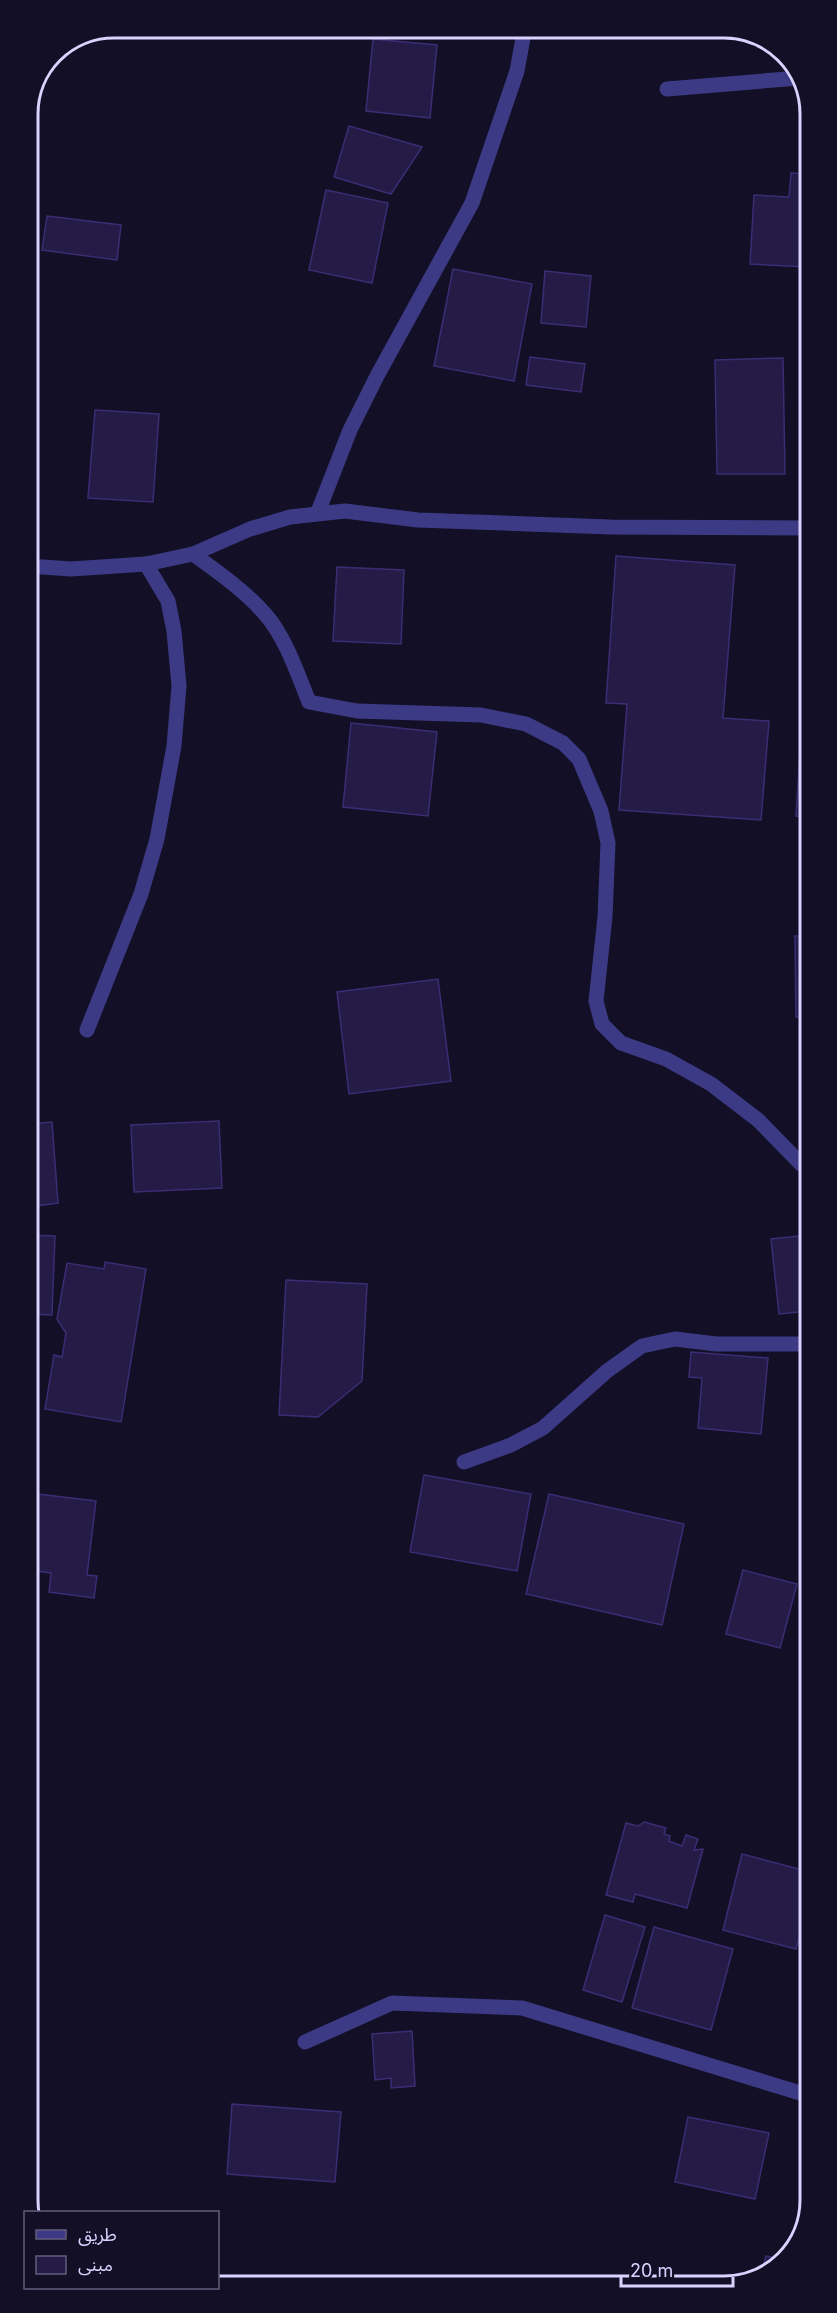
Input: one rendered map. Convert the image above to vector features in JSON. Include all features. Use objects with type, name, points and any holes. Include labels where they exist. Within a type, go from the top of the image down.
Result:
[{"type":"street","points":[[318,512],[350,430],[371,387],[472,202],[517,71],[523,38]]},
{"type":"street","points":[[667,89],[791,79]]},
{"type":"street","points":[[38,567],[71,569],[146,564],[193,554],[249,529],[290,517],[318,512],[345,511],[418,520],[599,526],[800,528]]},
{"type":"street","points":[[193,554],[222,575],[266,614],[289,653],[309,702],[357,711],[481,715],[526,723],[563,743],[579,759],[601,811],[608,843],[605,917],[596,1000],[602,1024],[621,1042],[666,1059],[711,1084],[758,1120],[800,1163]]},
{"type":"street","points":[[87,1030],[141,894],[157,839],[174,746],[179,686],[174,632],[168,601],[146,564]]},
{"type":"street","points":[[464,1462],[511,1446],[543,1428],[607,1371],[642,1346],[675,1339],[716,1344],[800,1344]]},
{"type":"street","points":[[305,2042],[392,2003],[522,2008],[800,2093]]},
{"type":"building","points":[[373,39],[437,45],[430,118],[366,111]]},
{"type":"building","points":[[349,126],[422,147],[391,194],[334,177]]},
{"type":"building","points":[[791,173],[800,174],[800,267],[750,264],[754,195],[789,197]]},
{"type":"building","points":[[326,190],[388,203],[372,283],[309,270]]},
{"type":"building","points":[[47,216],[121,225],[117,260],[42,250]]},
{"type":"building","points":[[453,269],[532,284],[514,381],[434,366]]},
{"type":"building","points":[[545,271],[591,276],[586,327],[541,323]]},
{"type":"building","points":[[530,357],[585,364],[581,392],[526,385]]},
{"type":"building","points":[[783,358],[785,474],[717,474],[715,360]]},
{"type":"building","points":[[95,410],[159,414],[153,502],[88,498]]},
{"type":"building","points":[[616,556],[735,565],[723,718],[769,721],[761,820],[619,810],[627,704],[606,703]]},
{"type":"building","points":[[337,567],[404,570],[401,644],[333,641]]},
{"type":"building","points":[[351,723],[437,732],[428,816],[343,807]]},
{"type":"building","points":[[800,752],[800,816],[796,816]]},
{"type":"building","points":[[795,936],[800,936],[800,1017],[796,1017]]},
{"type":"building","points":[[438,979],[451,1081],[349,1094],[337,992]]},
{"type":"building","points":[[219,1121],[222,1188],[134,1192],[131,1125]]},
{"type":"building","points":[[52,1122],[58,1203],[38,1206],[38,1123]]},
{"type":"building","points":[[38,1235],[55,1236],[52,1315],[38,1314]]},
{"type":"building","points":[[800,1236],[800,1312],[779,1314],[771,1239]]},
{"type":"building","points":[[105,1262],[146,1269],[121,1422],[45,1409],[54,1355],[62,1357],[66,1333],[57,1319],[67,1263],[104,1269]]},
{"type":"building","points":[[286,1280],[367,1284],[362,1381],[318,1417],[279,1415]]},
{"type":"building","points":[[691,1352],[768,1358],[761,1434],[698,1428],[702,1378],[689,1377]]},
{"type":"building","points":[[424,1475],[531,1494],[517,1571],[410,1552]]},
{"type":"building","points":[[38,1494],[96,1501],[87,1575],[97,1576],[94,1598],[49,1592],[51,1573],[38,1571]]},
{"type":"building","points":[[549,1494],[684,1524],[662,1625],[526,1594]]},
{"type":"building","points":[[743,1570],[797,1584],[780,1648],[726,1634]]},
{"type":"building","points":[[644,1822],[666,1828],[664,1834],[670,1836],[669,1841],[682,1846],[686,1835],[698,1839],[694,1850],[703,1849],[687,1908],[635,1894],[633,1902],[606,1895],[626,1823],[638,1826]]},
{"type":"building","points":[[742,1854],[800,1869],[800,1934],[796,1949],[723,1930]]},
{"type":"building","points":[[605,1915],[645,1927],[622,2002],[583,1990]]},
{"type":"building","points":[[654,1927],[733,1949],[711,2030],[632,2008]]},
{"type":"building","points":[[412,2031],[415,2086],[391,2088],[391,2078],[375,2080],[372,2034]]},
{"type":"building","points":[[232,2104],[341,2112],[335,2182],[227,2174]]},
{"type":"building","points":[[688,2117],[769,2133],[755,2199],[675,2182]]},
{"type":"building","points":[[766,2256],[773,2258],[766,2263],[764,2264]]}]
